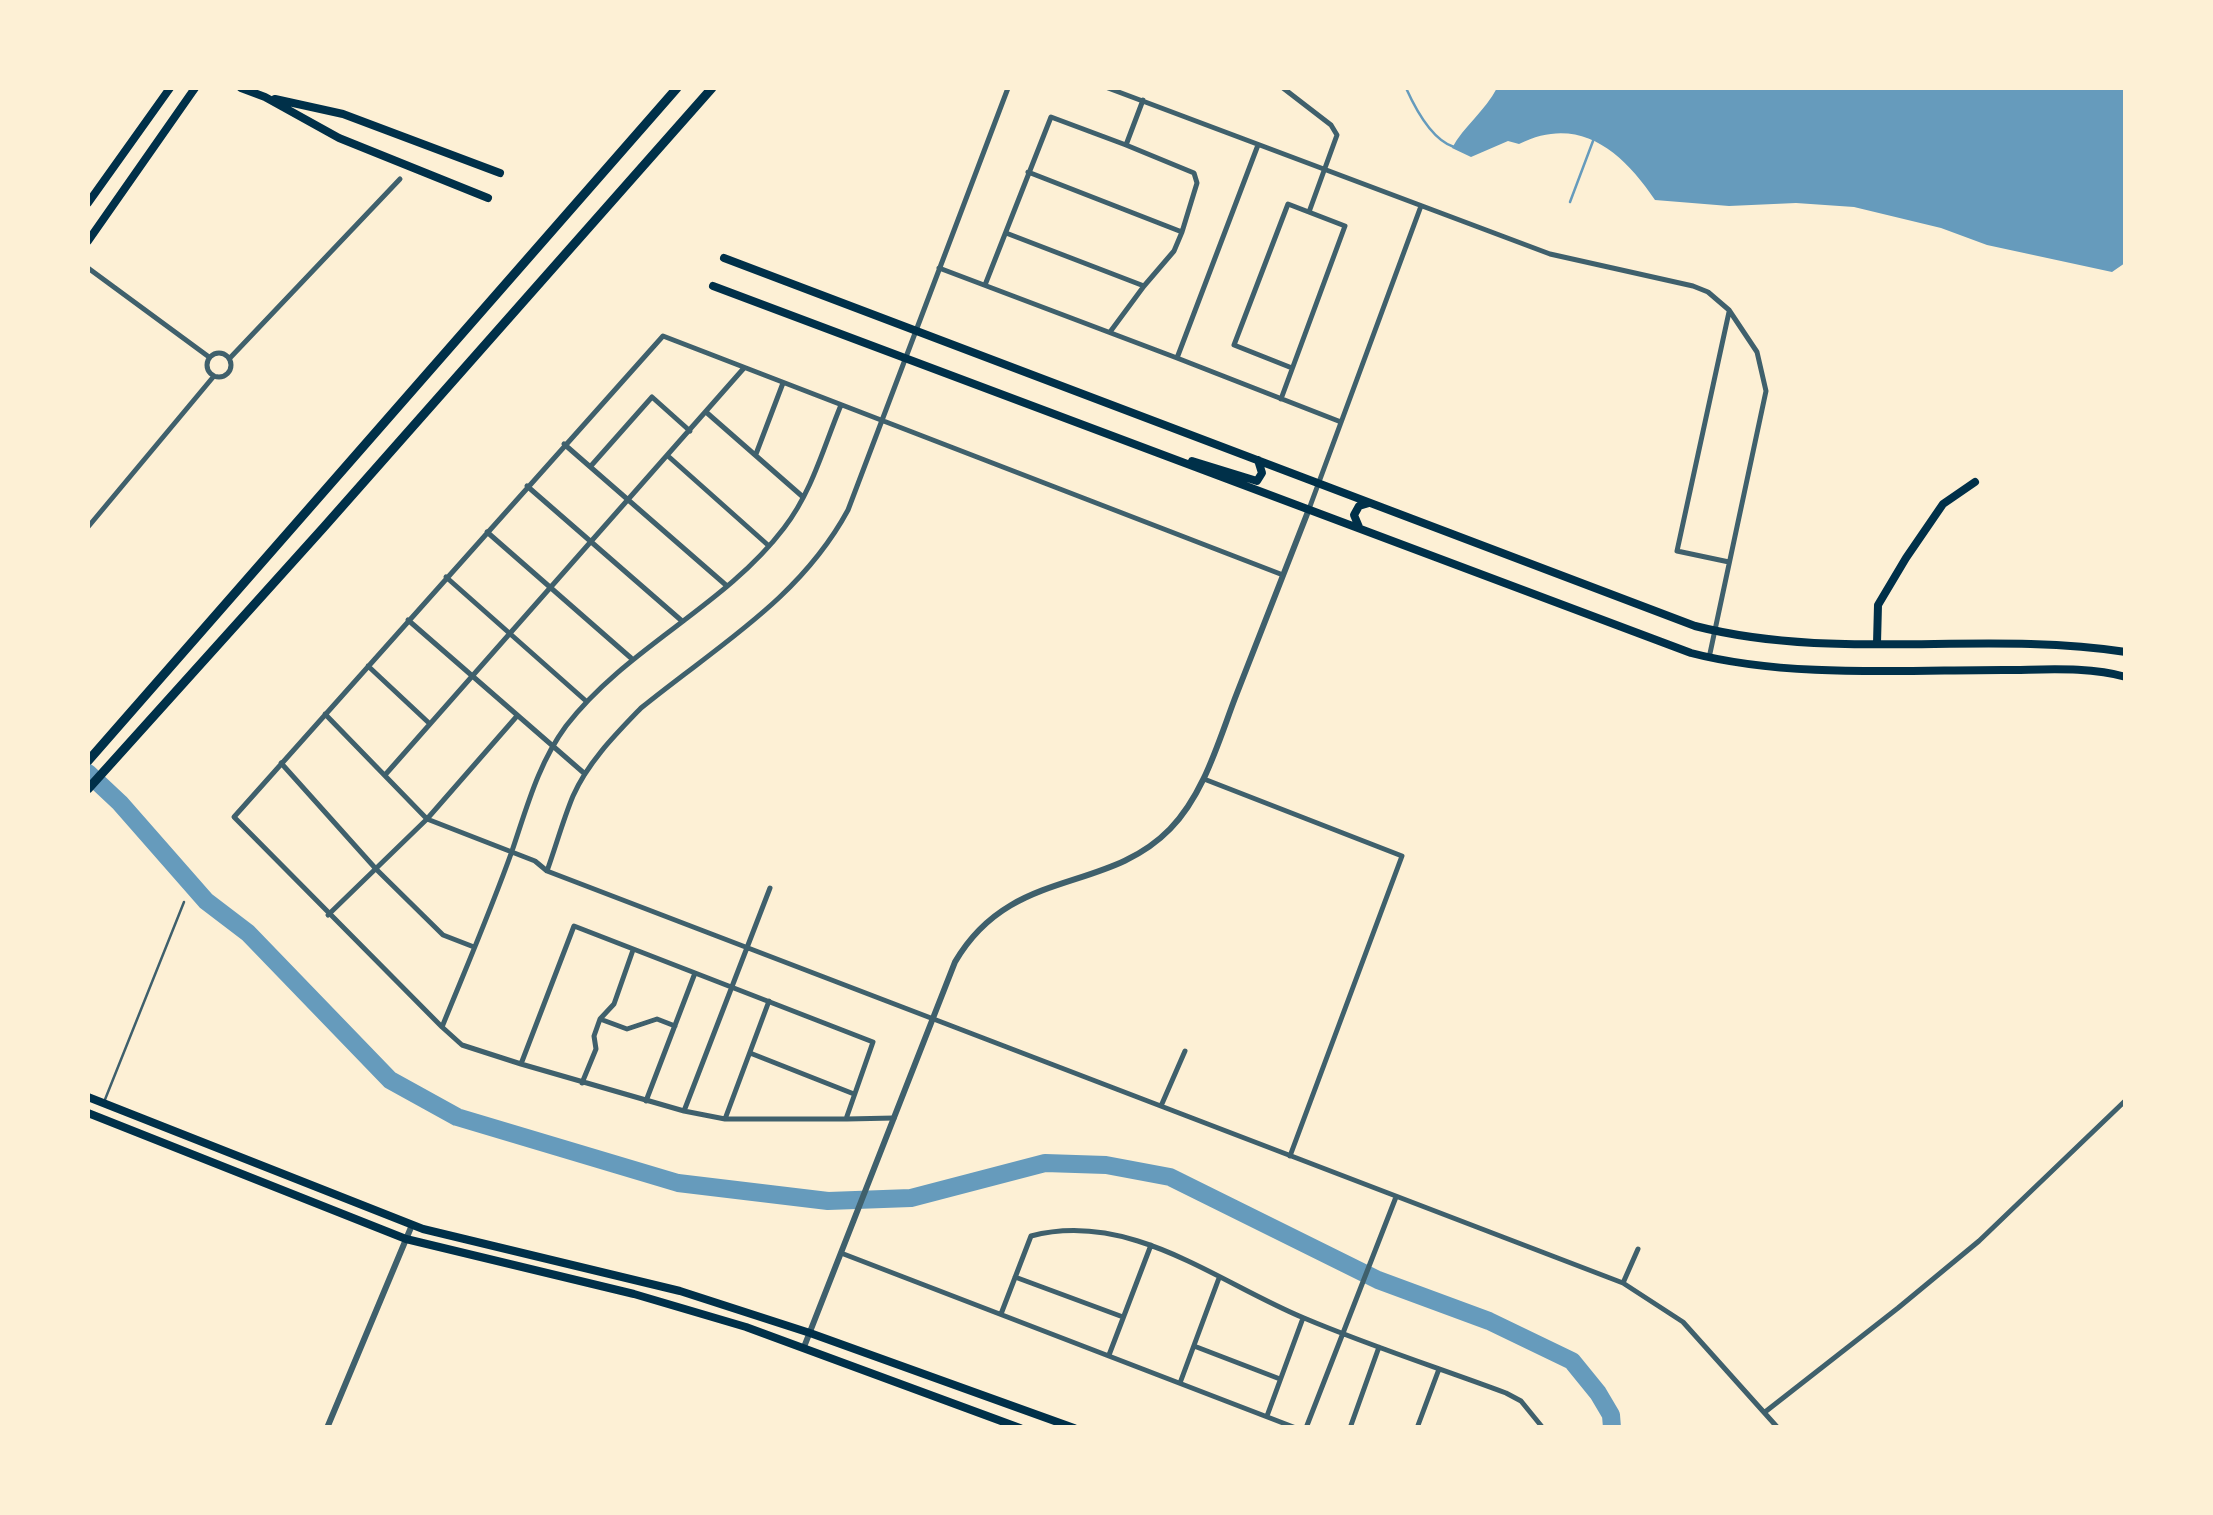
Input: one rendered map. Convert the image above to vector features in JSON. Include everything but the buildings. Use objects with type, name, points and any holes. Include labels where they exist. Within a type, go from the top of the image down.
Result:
[{"type":"highway","points":[[88,761],[677,88]]},
{"type":"highway","points":[[88,789],[712,88]]},
{"type":"main road","points":[[88,203],[170,88]]},
{"type":"main road","points":[[88,240],[195,88]]},
{"type":"main road","points":[[241,88],[344,114],[500,173]]},
{"type":"main road","points":[[265,97],[339,138],[488,198]]},
{"type":"main road","points":[[724,258],[1676,620],[1714,631],[1778,642],[2051,645],[2126,652]]},
{"type":"main road","points":[[713,286],[1709,658],[1787,668],[2053,670],[2126,676]]},
{"type":"main road","points":[[1168,456],[1256,480],[1262,473],[1258,460]]},
{"type":"main road","points":[[1877,643],[1878,605],[1906,558],[1942,504],[1974,482]]},
{"type":"main road","points":[[1359,528],[1354,514],[1359,506],[1369,503]]},
{"type":"main road","points":[[88,1097],[412,1225],[680,1291],[810,1333],[1074,1428]]},
{"type":"main road","points":[[88,1113],[406,1239],[634,1294],[804,1347],[1020,1428]]},
{"type":"street","points":[[548,871],[573,796],[585,774],[640,708],[758,616],[813,565],[829,544],[848,510],[1008,88]]},
{"type":"street","points":[[1108,88],[1550,254],[1693,286],[1708,292],[1729,310],[1757,352],[1766,391],[1709,658]]},
{"type":"street","points":[[1283,88],[1331,125],[1337,135],[1308,212]]},
{"type":"street","points":[[1126,146],[1143,100]]},
{"type":"street","points":[[985,285],[1051,117],[1194,173],[1196,183],[1174,251],[1110,332]]},
{"type":"street","points":[[1177,358],[1258,144]]},
{"type":"street","points":[[1028,172],[1182,232]]},
{"type":"street","points":[[88,528],[214,376],[228,373],[230,359],[400,178]]},
{"type":"street","points":[[1281,398],[1346,226],[1288,204],[1234,345],[1292,368]]},
{"type":"street","points":[[804,1347],[955,962],[982,925],[1026,896],[1125,859],[1149,846],[1170,830],[1204,779],[1421,206]]},
{"type":"street","points":[[1006,233],[1144,286]]},
{"type":"street","points":[[88,268],[209,357]]},
{"type":"street","points":[[939,268],[1341,422]]},
{"type":"street","points":[[1729,310],[1677,551],[1729,562]]},
{"type":"street","points":[[894,1118],[725,1119],[646,1101],[462,1045],[234,817],[663,336],[1283,574]]},
{"type":"street","points":[[209,357],[220,353],[230,359]]},
{"type":"street","points":[[209,357],[207,370],[214,376]]},
{"type":"street","points":[[384,776],[744,368]]},
{"type":"street","points":[[755,455],[783,382]]},
{"type":"street","points":[[590,466],[652,397],[690,430]]},
{"type":"street","points":[[442,1027],[512,852],[532,787],[552,747],[586,701],[770,546],[803,497],[840,404]]},
{"type":"street","points":[[706,412],[803,497]]},
{"type":"street","points":[[564,444],[727,586]]},
{"type":"street","points":[[668,456],[770,546]]},
{"type":"street","points":[[527,486],[682,620]]},
{"type":"street","points":[[487,532],[632,659]]},
{"type":"street","points":[[446,577],[586,701]]},
{"type":"street","points":[[408,620],[585,774]]},
{"type":"street","points":[[368,666],[430,724]]},
{"type":"street","points":[[324,714],[427,818],[535,861],[548,871],[1623,1283],[1684,1322],[1778,1428]]},
{"type":"street","points":[[328,914],[427,818],[517,716]]},
{"type":"street","points":[[281,763],[443,935],[474,947]]},
{"type":"street","points":[[1204,779],[1402,856],[1290,1156]]},
{"type":"street","points":[[684,1111],[770,888]]},
{"type":"street","points":[[2126,903],[2126,934]]},
{"type":"street","points":[[521,1064],[574,926],[873,1042],[846,1119]]},
{"type":"street","points":[[582,1082],[596,1049],[594,1036],[600,1018],[614,1004],[632,950]]},
{"type":"street","points":[[646,1101],[695,973]]},
{"type":"street","points":[[725,1119],[769,1001]]},
{"type":"street","points":[[600,1018],[627,1029],[657,1019],[675,1026]]},
{"type":"street","points":[[1161,1106],[1184,1051]]},
{"type":"street","points":[[750,1053],[854,1094]]},
{"type":"street","points":[[1765,1412],[1979,1241],[2126,1100]]},
{"type":"street","points":[[1306,1428],[1396,1196]]},
{"type":"street","points":[[327,1428],[412,1225]]},
{"type":"street","points":[[1000,1314],[1030,1236],[1046,1232],[1114,1235],[1185,1258],[1303,1318],[1521,1401],[1543,1428]]},
{"type":"street","points":[[1108,1356],[1151,1245]]},
{"type":"street","points":[[1623,1283],[1638,1248]]},
{"type":"street","points":[[841,1253],[1296,1428]]},
{"type":"street","points":[[1015,1276],[1123,1317]]},
{"type":"street","points":[[1180,1383],[1219,1278]]},
{"type":"street","points":[[1267,1416],[1303,1318]]},
{"type":"street","points":[[1194,1346],[1280,1380]]},
{"type":"street","points":[[1350,1428],[1380,1347]]},
{"type":"street","points":[[1418,1427],[1439,1369]]},
{"type":"lane","points":[[104,1104],[184,902]]},
{"type":"water","points":[[1497,88],[2125,88],[2125,263],[2112,272],[1987,245],[1941,228],[1854,207],[1796,203],[1729,206],[1655,200],[1613,153],[1580,136],[1561,133],[1519,144],[1508,141],[1471,157],[1452,148]]},
{"type":"waterway","points":[[1406,88],[1432,131],[1454,147]]},
{"type":"waterway","points":[[1570,202],[1593,141]]},
{"type":"waterway","points":[[88,773],[120,803],[206,901],[248,933],[390,1080],[457,1117],[678,1183],[828,1201],[911,1198],[1045,1163],[1106,1165],[1170,1177],[1378,1280],[1489,1321],[1572,1361],[1598,1393],[1611,1415],[1612,1428]]}]
